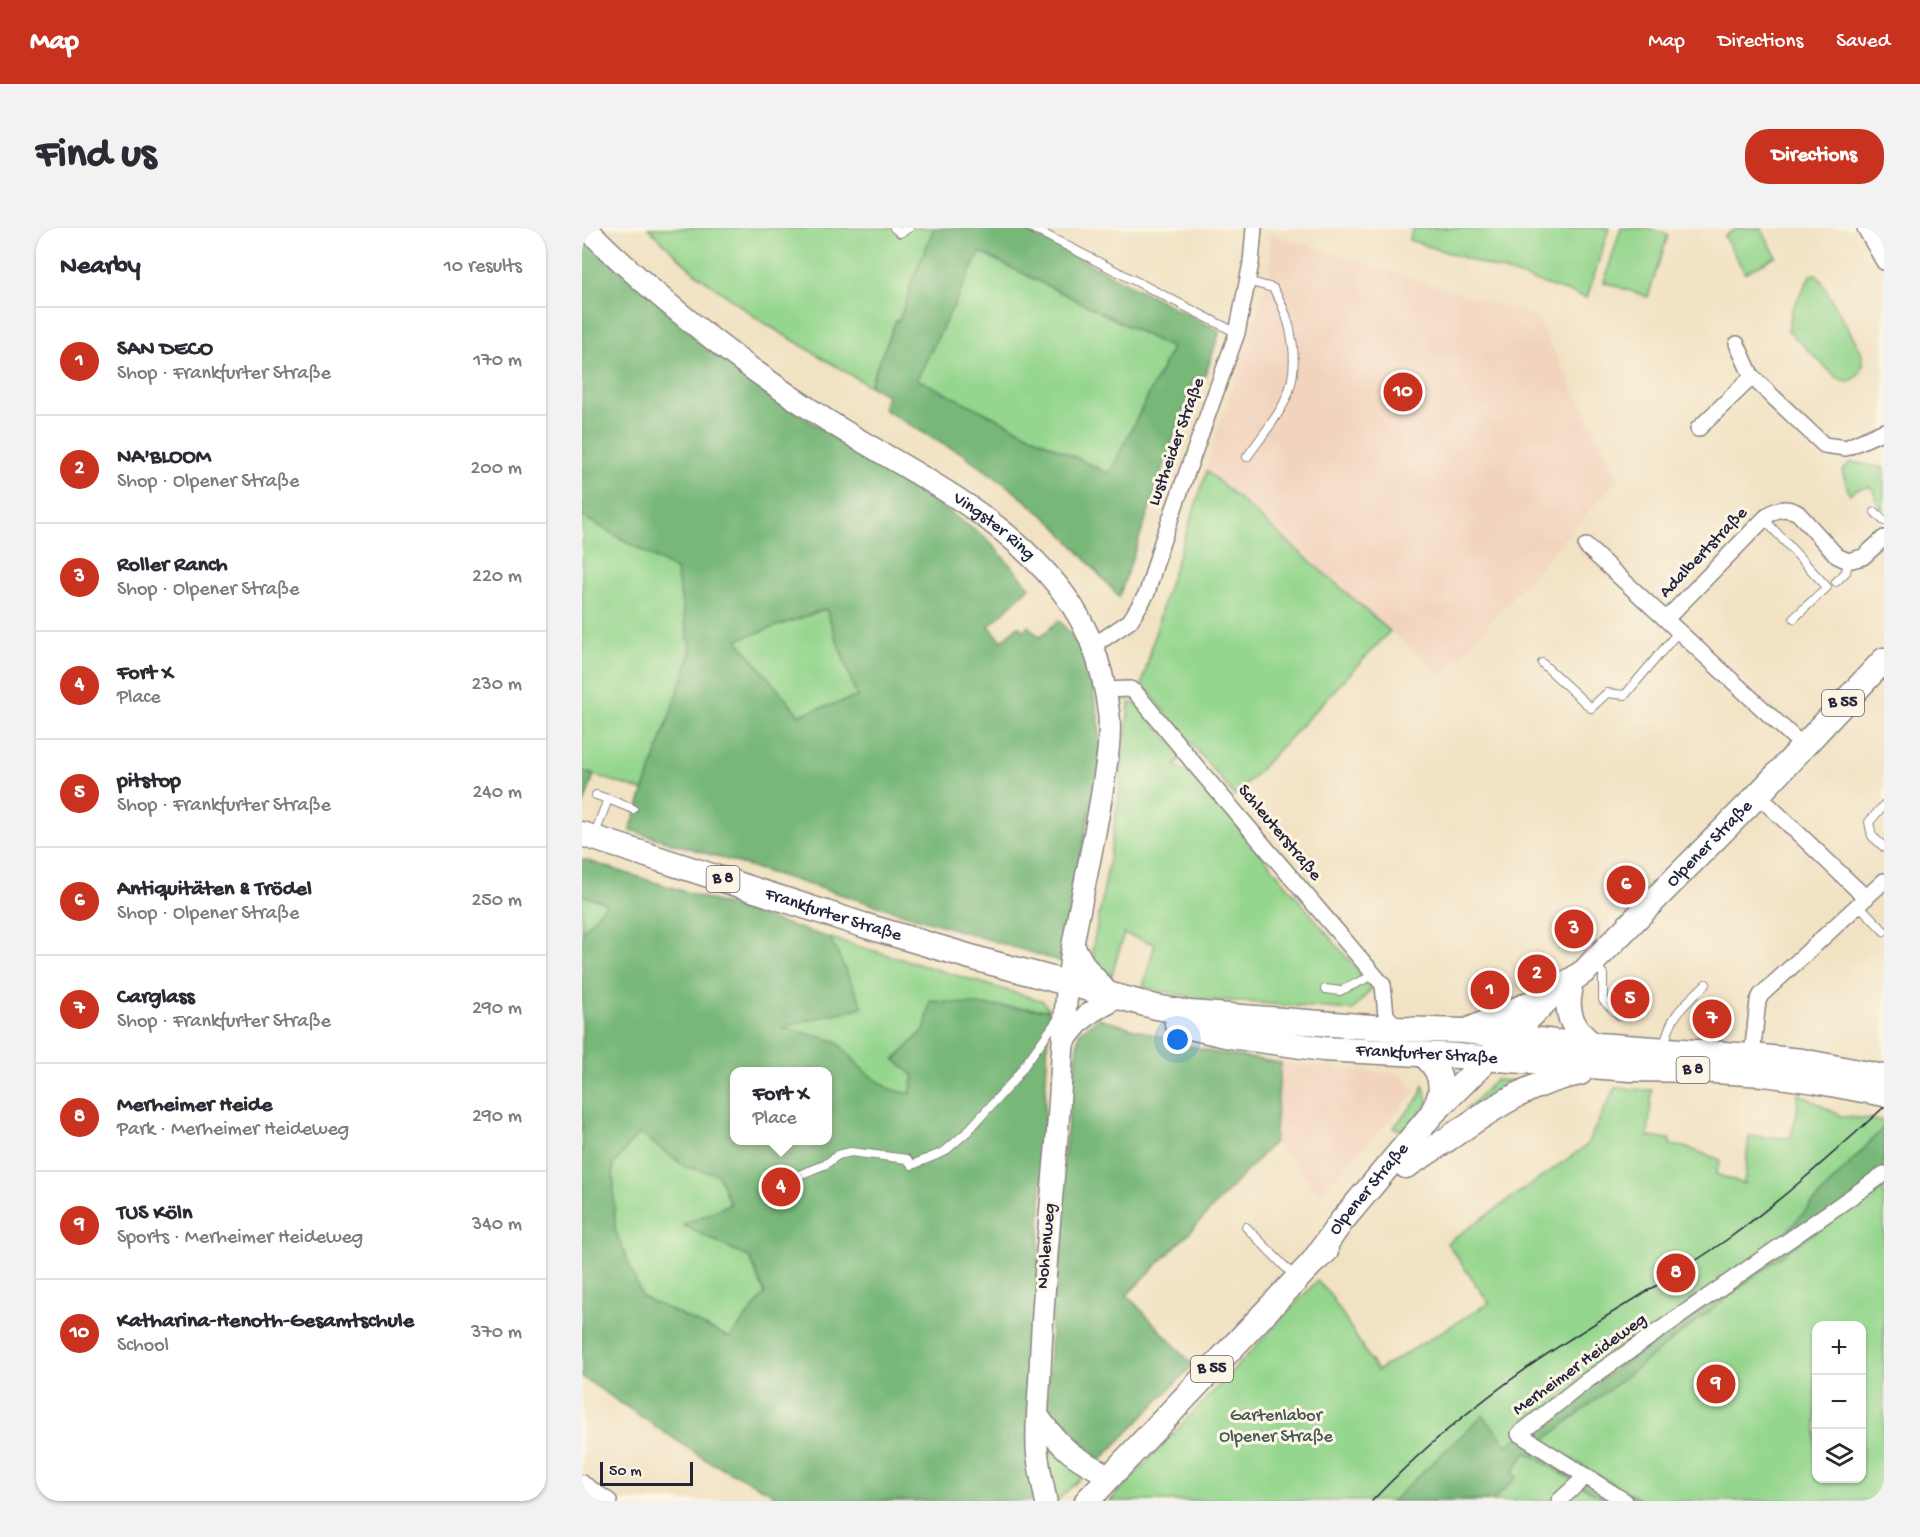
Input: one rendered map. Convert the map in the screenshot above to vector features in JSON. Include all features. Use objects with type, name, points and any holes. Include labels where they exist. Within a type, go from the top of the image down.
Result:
[{"type":"main road","name":"Vingster Ring","points":[[586,228],[668,305],[716,343],[827,420],[949,491],[1010,536],[1047,572],[1075,608],[1092,644],[1105,690],[1109,720],[1107,759],[1073,945],[1067,993]]},
{"type":"main road","name":"Olpener Straße","points":[[1517,1037],[1758,795],[1884,660]]},
{"type":"main road","name":"Frankfurter Straße","points":[[588,836],[863,925],[981,960],[1030,981],[1067,993],[1190,1013],[1465,1032],[1802,1061],[1883,1088]]},
{"type":"main road","points":[[1064,1042],[1086,1016],[1108,999],[1073,945]]},
{"type":"main road","points":[[1465,1032],[1562,992],[1577,1032],[1592,1044]]},
{"type":"main road","name":"Nohlenweg","points":[[1046,1501],[1037,1449],[1042,1303],[1067,993]]},
{"type":"main road","name":"Frankfurter Straße","points":[[1108,999],[1147,1017],[1230,1036],[1323,1048],[1630,1069],[1698,1070],[1792,1077],[1883,1088]]},
{"type":"main road","name":"B 55","points":[[1495,1060],[1517,1037]]},
{"type":"main road","points":[[1422,1054],[1438,1071],[1441,1081],[1440,1098],[1432,1114]]},
{"type":"main road","name":"Olpener Straße","points":[[1305,1270],[1341,1222],[1432,1114],[1495,1060]]},
{"type":"main road","name":"Olpener Straße","points":[[1087,1501],[1305,1270],[1351,1230],[1459,1106],[1495,1060]]},
{"type":"main road","points":[[1406,1166],[1525,1089],[1545,1081],[1579,1073],[1630,1069]]},
{"type":"main road","points":[[1038,1416],[1067,1451],[1082,1462],[1110,1476]]},
{"type":"street","name":"Lustheider Straße","points":[[1092,644],[1130,621],[1147,593],[1162,542],[1237,333],[1251,264],[1254,228]]},
{"type":"street","points":[[1865,228],[1884,262]]},
{"type":"street","points":[[1737,344],[1752,377],[1824,445],[1846,448],[1884,431]]},
{"type":"street","points":[[1698,429],[1752,377]]},
{"type":"street","name":"Adalbertstraße","points":[[1666,620],[1764,519],[1779,509],[1790,509],[1798,513],[1838,556],[1848,561]]},
{"type":"street","points":[[1848,561],[1863,558],[1884,538]]},
{"type":"street","name":"Adalbertstraße","points":[[1586,546],[1803,746]]},
{"type":"street","name":"Schleuterstraße","points":[[1105,690],[1130,688],[1136,693],[1383,985],[1386,1015],[1398,1029]]},
{"type":"street","points":[[1758,795],[1863,901]]},
{"type":"street","points":[[1752,1056],[1758,1002],[1761,995],[1884,881]]},
{"type":"street","name":"Merheimer Heideweg","points":[[1625,1501],[1519,1434],[1585,1382],[1884,1174]]},
{"type":"street","points":[[1559,1501],[1585,1477]]},
{"type":"street","points":[[582,1483],[609,1501]]},
{"type":"lane","points":[[894,228],[900,233],[909,228]]},
{"type":"lane","points":[[1032,228],[1237,333]]},
{"type":"lane","points":[[1247,281],[1273,288],[1283,304],[1294,349],[1293,372],[1284,402],[1247,457]]},
{"type":"lane","points":[[1875,512],[1884,521]]},
{"type":"lane","points":[[1764,519],[1827,587],[1794,618]]},
{"type":"lane","points":[[1836,582],[1846,572],[1848,561]]},
{"type":"lane","points":[[1542,663],[1591,708],[1606,693],[1625,695],[1679,632]]},
{"type":"lane","points":[[596,795],[633,809]]},
{"type":"lane","points":[[588,836],[608,800]]},
{"type":"lane","points":[[1884,805],[1869,822],[1872,836],[1884,848]]},
{"type":"lane","points":[[1863,901],[1884,931]]},
{"type":"lane","points":[[1590,966],[1603,974],[1603,1000],[1620,1016]]},
{"type":"lane","points":[[1325,989],[1340,991],[1355,986],[1374,975]]},
{"type":"lane","points":[[1665,1049],[1667,1029],[1683,1006],[1706,984]]},
{"type":"lane","points":[[799,1174],[826,1164],[838,1155],[851,1152],[907,1159],[912,1165],[944,1152],[968,1132],[1014,1080],[1051,1030],[1067,993]]},
{"type":"lane","points":[[1246,1227],[1305,1270]]},
{"type":"shaded area","points":[[1269,233],[1537,317],[1619,478],[1442,676],[1206,468],[1271,269]]},
{"type":"shaded area","points":[[1281,1063],[1400,1074],[1417,1091],[1320,1192],[1274,1142]]},
{"type":"green space","points":[[648,228],[934,228],[898,322],[896,321],[869,386],[761,321],[694,272]]},
{"type":"green space","points":[[934,228],[1020,228],[1220,331],[1205,376],[1194,380],[1119,597],[1056,526],[1010,488],[960,452],[883,409],[887,395],[869,386],[911,290],[909,289]],"holes":[[[980,252],[1172,348],[1109,474],[917,379]]]},
{"type":"green space","points":[[1413,228],[1609,228],[1587,298],[1409,240]]},
{"type":"green space","points":[[1621,228],[1648,228],[1668,235],[1648,297],[1604,282]]},
{"type":"green space","points":[[1738,228],[1761,228],[1776,256],[1745,273],[1724,236]]},
{"type":"green space","points":[[582,237],[754,383],[783,404],[902,479],[986,538],[1030,587],[989,626],[1002,641],[1018,626],[1024,631],[1028,626],[1040,637],[1059,620],[1086,653],[1098,716],[1101,758],[1059,961],[630,830],[691,654],[676,570],[582,516]],"holes":[[[826,609],[857,697],[799,715],[737,640]]]},
{"type":"green space","points":[[980,252],[1172,348],[1109,474],[917,379]]},
{"type":"green space","points":[[1816,274],[1861,351],[1862,368],[1850,382],[1836,377],[1788,331],[1792,310],[1811,275]]},
{"type":"green space","points":[[1851,462],[1884,468],[1884,514],[1875,498],[1875,490],[1869,487],[1854,490],[1850,494],[1847,490],[1842,471]]},
{"type":"green space","points":[[1207,471],[1390,631],[1235,796],[1142,684],[1165,596]]},
{"type":"green space","points":[[582,516],[676,570],[691,654],[644,791],[582,771]]},
{"type":"green space","points":[[826,609],[857,697],[799,715],[736,640]]},
{"type":"green space","points":[[1129,703],[1136,703],[1183,755],[1175,766],[1198,778],[1372,988],[1353,1010],[1201,999],[1143,987],[1155,944],[1124,934],[1111,977],[1095,961],[1092,951],[1114,827]]},
{"type":"green space","points":[[582,771],[594,775],[582,809]]},
{"type":"green space","points":[[582,859],[830,938],[863,1007],[781,1027],[836,1041],[865,1072],[890,1089],[910,1094],[914,1076],[895,1060],[925,1029],[930,1001],[1049,1010],[1038,1274],[1038,1501],[777,1501],[771,1492],[706,1460],[582,1377],[582,932],[607,903],[582,895]],"holes":[[[639,1133],[686,1167],[718,1174],[730,1204],[683,1225],[750,1258],[765,1294],[730,1338],[642,1297],[615,1230],[613,1165]]]},
{"type":"green space","points":[[582,895],[607,903],[582,932]]},
{"type":"green space","points":[[830,938],[1043,1001],[1049,1010],[930,1001],[925,1029],[895,1060],[914,1076],[910,1095],[890,1089],[865,1072],[836,1041],[779,1027],[862,1007]]},
{"type":"green space","points":[[1098,1018],[1212,1052],[1281,1063],[1274,1142],[1127,1295],[1193,1365],[1099,1462],[1062,1432],[1047,1407],[1057,1212],[1079,1033]]},
{"type":"green space","points":[[1495,1080],[1527,1082],[1440,1138]]},
{"type":"green space","points":[[1423,1085],[1429,1102],[1405,1131],[1393,1128],[1419,1098]]},
{"type":"green space","name":"Gartenlabor Olpener Straße","points":[[1615,1088],[1652,1090],[1648,1137],[1670,1139],[1670,1145],[1685,1147],[1721,1160],[1716,1174],[1744,1184],[1749,1136],[1790,1138],[1797,1114],[1798,1093],[1841,1116],[1884,1121],[1884,1501],[1110,1501],[1317,1281],[1330,1294],[1377,1371],[1489,1303],[1447,1243],[1586,1146]]},
{"type":"green space","points":[[1884,1127],[1884,1183],[1774,1261],[1542,1442],[1643,1501],[1607,1501],[1526,1452],[1513,1472],[1517,1477],[1492,1501],[1392,1501],[1483,1415],[1507,1445],[1737,1284]]},
{"type":"green space","points":[[639,1133],[686,1167],[718,1174],[730,1204],[683,1225],[750,1257],[765,1294],[730,1338],[642,1297],[615,1230],[613,1165]]},
{"type":"green space","points":[[1045,1434],[1088,1471],[1057,1501],[1054,1501]]},
{"type":"tram line","points":[[1372,1501],[1430,1445],[1493,1393],[1561,1345],[1732,1236],[1790,1190],[1884,1107]]},
{"type":"place","name":"Katharina-Henoth-Gesamtschule","points":[[1403,392]]},
{"type":"place","name":"Antiquitäten & Trödel","points":[[1626,885]]},
{"type":"place","name":"Roller Ranch","points":[[1574,929]]},
{"type":"place","name":"NA'BLOOM","points":[[1537,974]]},
{"type":"place","name":"SAN DECO","points":[[1490,990]]},
{"type":"place","name":"pitstop","points":[[1630,999]]},
{"type":"place","name":"Carglass","points":[[1712,1019]]},
{"type":"place","name":"Fort X","points":[[781,1187]]},
{"type":"place","name":"Merheimer Heide","points":[[1676,1273]]},
{"type":"place","name":"TUS Köln","points":[[1716,1384]]}]
